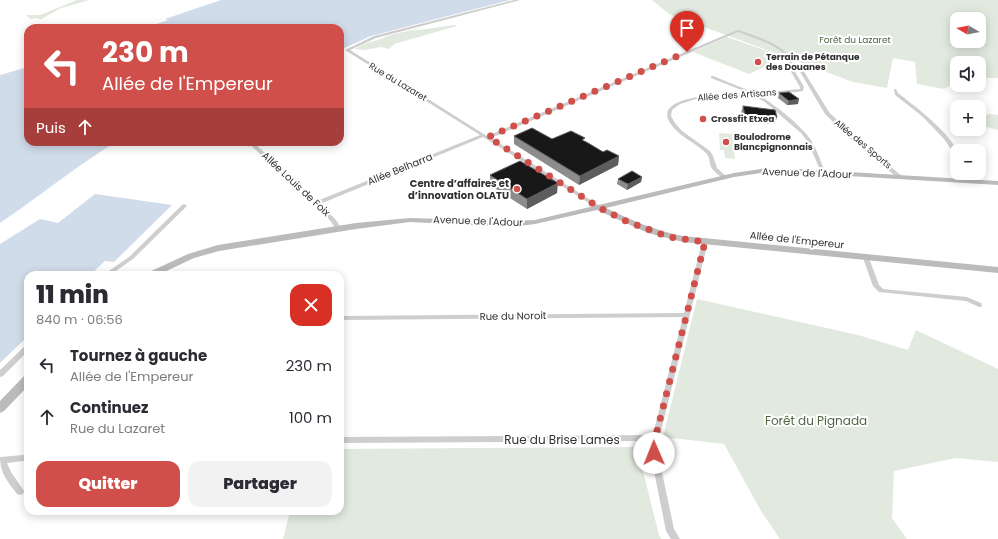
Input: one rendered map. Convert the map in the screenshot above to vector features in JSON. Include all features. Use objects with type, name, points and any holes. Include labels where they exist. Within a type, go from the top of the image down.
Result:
[{"type":"main road","name":"Avenue de l'Adour","points":[[166,271],[191,256],[218,248],[338,228],[410,220],[520,224],[543,221],[724,177],[761,171],[822,172],[998,183]]},
{"type":"main road","name":"Allée de l'Empereur","points":[[600,208],[626,221],[669,237],[705,242],[998,270]]},
{"type":"main road","points":[[0,408],[24,383]]},
{"type":"street","name":"Rue du Lazaret","points":[[518,0],[375,37],[347,50],[600,208]]},
{"type":"street","name":"Allée Belharra","points":[[317,203],[486,136],[738,31]]},
{"type":"street","name":"Allée des Artisans","points":[[724,177],[715,168],[709,153],[676,129],[670,121],[670,111],[677,104],[690,99],[709,96],[802,90],[802,87],[789,65],[791,60],[788,55],[769,44],[738,31]]},
{"type":"street","name":"Allée des Sports","points":[[801,70],[827,113],[850,136],[900,177]]},
{"type":"street","points":[[712,78],[755,94],[768,102],[803,132],[810,142],[822,172]]},
{"type":"street","points":[[895,90],[896,94],[924,115],[950,144]]},
{"type":"street","name":"Allée Louis de Foix","points":[[254,146],[317,203],[334,220],[338,228]]},
{"type":"street","points":[[112,271],[131,258],[184,206]]},
{"type":"street","points":[[676,539],[670,531],[651,438],[657,431],[705,242]]},
{"type":"street","points":[[866,258],[876,286],[881,290],[967,299],[979,304]]},
{"type":"street","name":"Rue du Noroit","points":[[344,318],[686,315]]},
{"type":"street","points":[[0,374],[24,351]]},
{"type":"street","name":"Rue du Brise Lames","points":[[344,440],[651,438]]},
{"type":"street","points":[[0,460],[24,458]]},
{"type":"street","points":[[0,460],[4,464],[7,474],[20,491]]},
{"type":"green space","points":[[77,0],[90,0],[61,8],[40,20],[38,18],[30,19],[26,15],[40,15]]},
{"type":"green space","name":"Forêt du Lazaret","points":[[652,0],[998,0],[998,78],[986,78],[986,56],[950,56],[950,86],[944,89],[917,84],[915,62],[893,58],[887,88],[853,82],[669,14]]},
{"type":"green space","points":[[454,25],[457,26],[394,44],[389,49],[381,47],[364,50],[354,49],[390,35],[425,27],[412,31]]},
{"type":"green space","points":[[727,37],[784,57],[749,74],[693,52]]},
{"type":"green space","points":[[989,114],[998,115],[998,130],[986,127],[986,116]]},
{"type":"green space","name":"Boulodrome Blancpignonnais","points":[[719,133],[732,134],[735,159],[725,158],[724,150],[720,150]]},
{"type":"green space","name":"Forêt du Pignada","points":[[697,299],[858,335],[908,350],[916,330],[998,369],[998,462],[956,458],[894,471],[892,518],[907,539],[780,539],[761,511],[724,444],[663,437]]},
{"type":"green space","points":[[637,447],[659,535],[662,539],[283,539],[289,515],[344,515],[344,449]]},
{"type":"shaded area","points":[[221,0],[510,0],[371,36],[344,48],[344,24],[156,24],[168,20],[165,19]]},
{"type":"shaded area","points":[[24,68],[24,146],[110,146],[86,161],[0,223],[0,75]]},
{"type":"shaded area","points":[[95,194],[172,205],[114,262],[105,261],[94,271],[24,271],[24,340],[0,363],[0,244],[40,219],[58,223]]},
{"type":"building","points":[[789,92],[799,99],[789,101],[779,93]]},
{"type":"building","points":[[743,106],[775,110],[777,117],[745,115]]},
{"type":"building","points":[[532,128],[552,139],[571,131],[585,138],[582,140],[603,152],[607,150],[619,156],[580,176],[514,136]]},
{"type":"building","points":[[520,161],[558,183],[527,199],[490,175]]},
{"type":"building","points":[[632,171],[642,177],[628,184],[618,179]]},
{"type":"place","name":"Terrain de Pétanque des Douanes","points":[[758,62]]},
{"type":"place","name":"Crossfit Etxea","points":[[703,119]]},
{"type":"place","name":"Boulodrome Blancpignonnais","points":[[726,142]]},
{"type":"place","name":"Centre d’affaires et d’innovation OLATU","points":[[517,189]]},
{"type":"route","points":[[654,453],[651,438],[657,431],[705,242],[669,237],[626,221],[600,208],[488,137],[687,52]]}]
